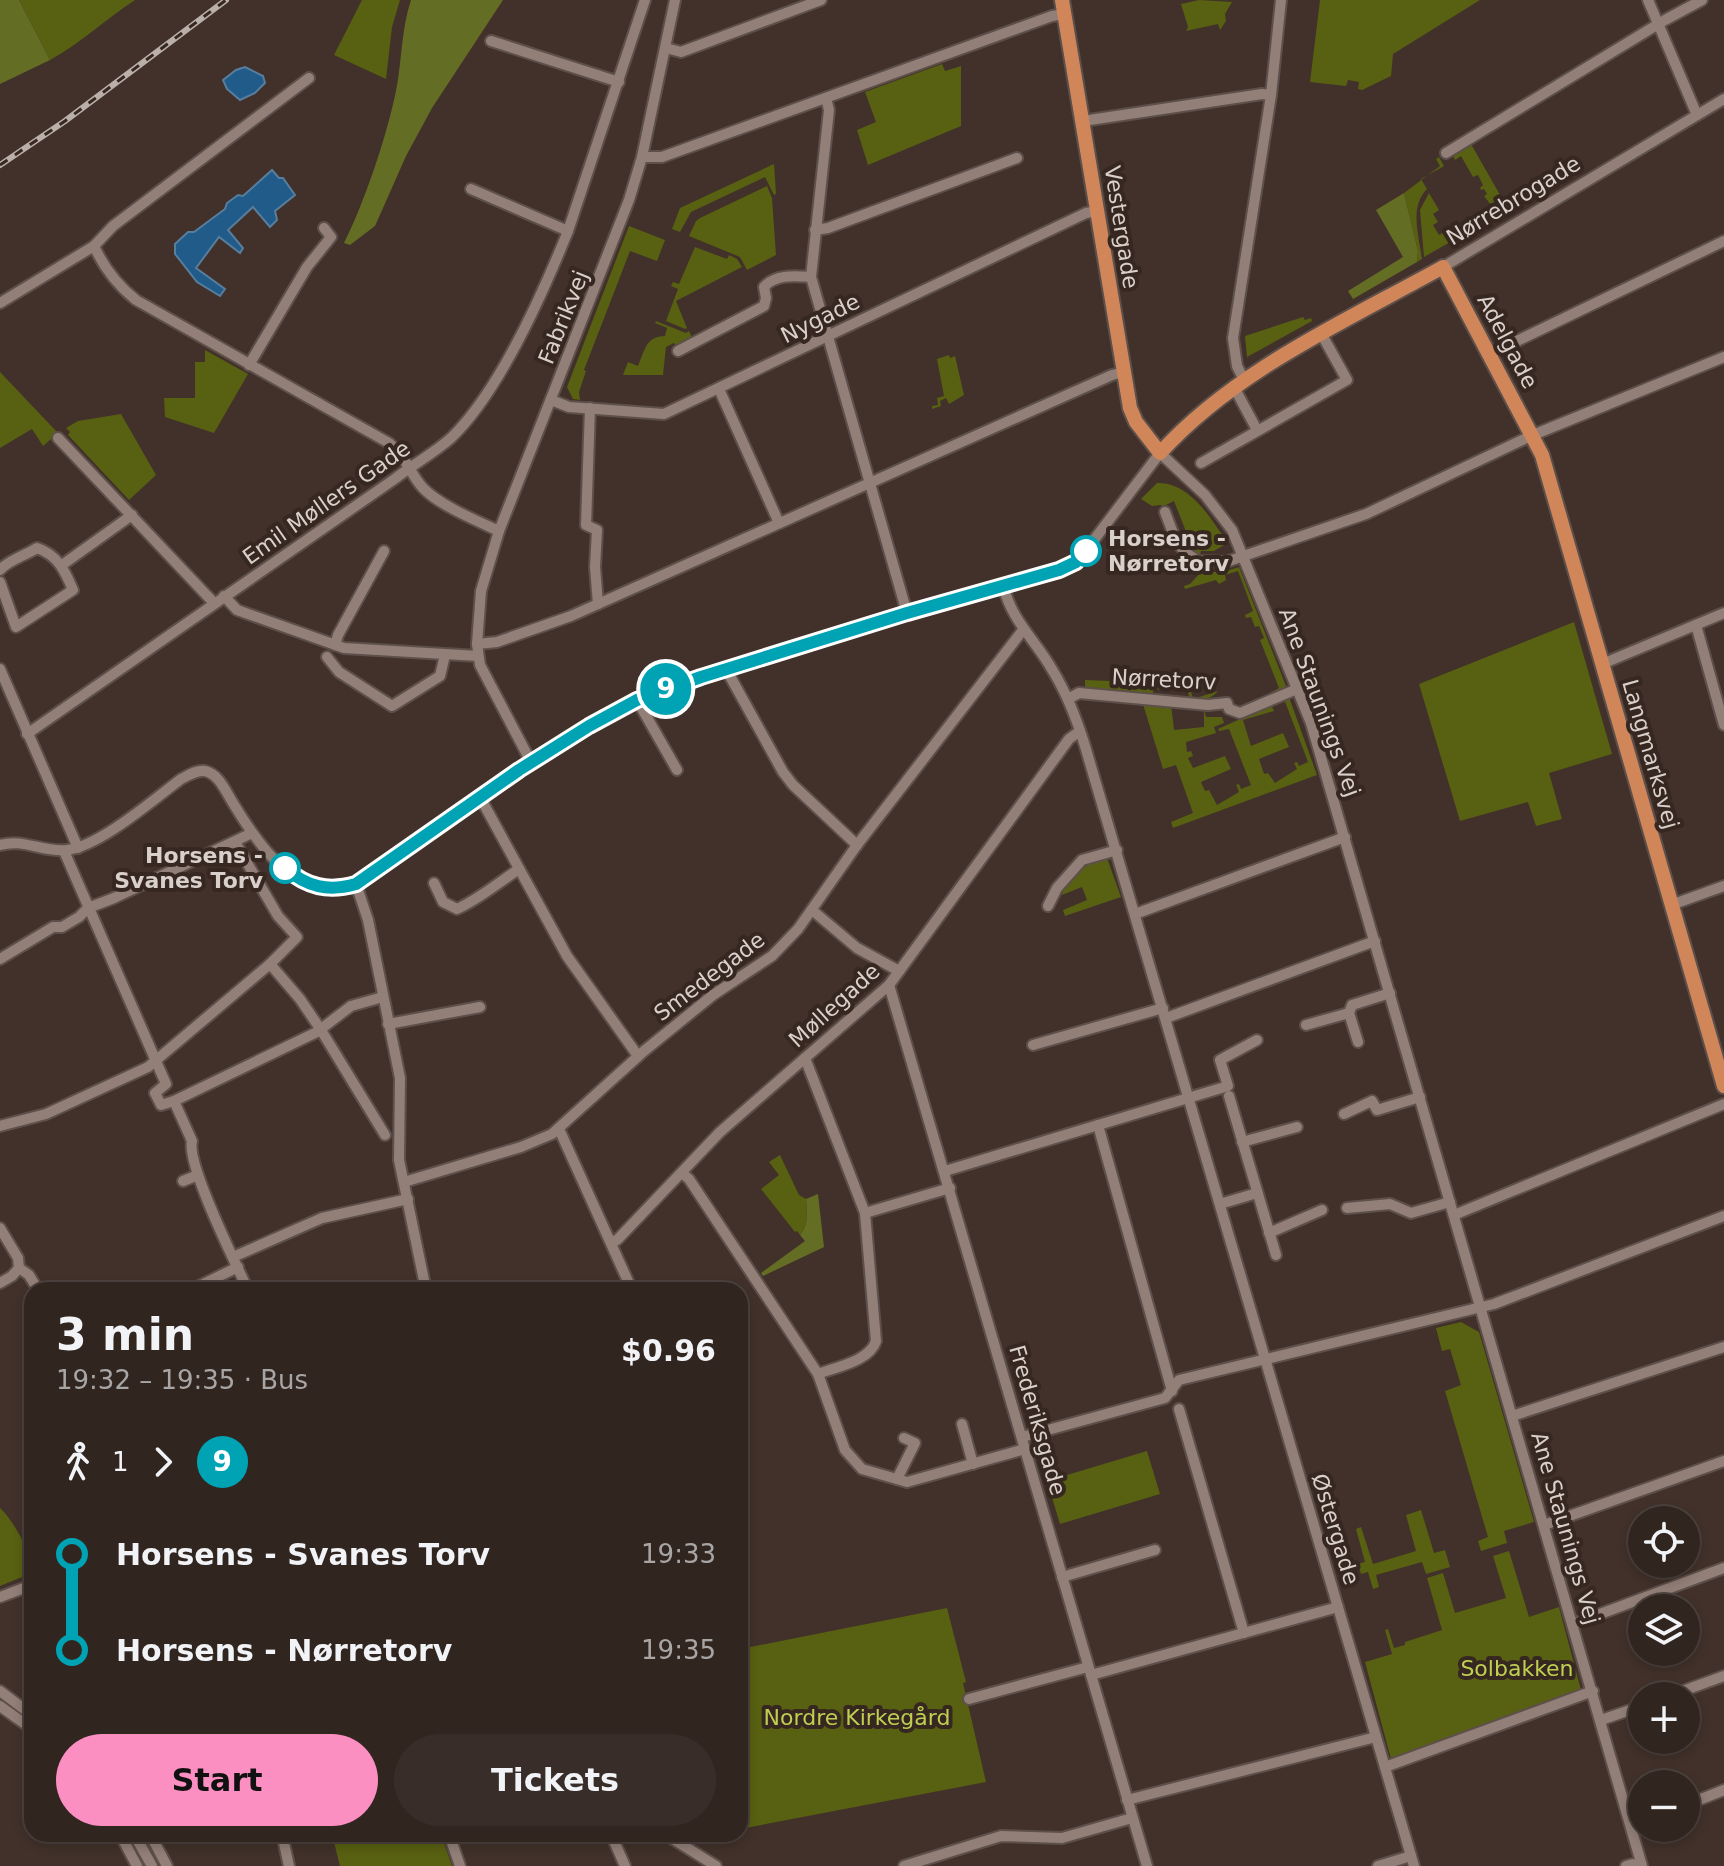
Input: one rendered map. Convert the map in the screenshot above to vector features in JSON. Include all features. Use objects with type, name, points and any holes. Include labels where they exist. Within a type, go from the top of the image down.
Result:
[{"type":"main road","name":"Vestergade","points":[[1063,7],[1130,408],[1136,422],[1160,453]]},
{"type":"main road","name":"Nørrebrogade","points":[[1160,453],[1212,403],[1239,383],[1443,267]]},
{"type":"main road","name":"Adelgade","points":[[1443,267],[1533,435]]},
{"type":"main road","name":"Langmarksvej","points":[[1533,435],[1542,455],[1724,1086]]},
{"type":"street","name":"Emil Møllers Gade","points":[[27,734],[449,439],[479,405],[533,309],[568,231],[645,0]]},
{"type":"street","name":"Fabrikvej","points":[[478,656],[484,578],[499,531],[629,200],[642,157],[675,0]]},
{"type":"street","points":[[666,48],[681,52],[821,0]]},
{"type":"street","points":[[1257,430],[1239,383],[1233,338],[1271,95],[1281,0]]},
{"type":"street","points":[[1648,0],[1697,115]]},
{"type":"street","points":[[1446,153],[1702,0]]},
{"type":"street","points":[[642,157],[662,157],[1052,16],[1063,7]]},
{"type":"street","points":[[491,41],[619,82]]},
{"type":"street","points":[[0,303],[94,246],[113,226],[309,78]]},
{"type":"street","points":[[1083,121],[1271,95]]},
{"type":"street","points":[[826,98],[829,110],[811,277],[907,613]]},
{"type":"street","name":"Nørrebrogade","points":[[1443,267],[1724,99]]},
{"type":"street","points":[[815,230],[828,228],[1017,158]]},
{"type":"street","points":[[471,189],[568,231]]},
{"type":"street","name":"Nygade","points":[[551,400],[569,407],[658,415],[719,389],[1086,213],[1097,211]]},
{"type":"street","points":[[249,365],[307,267],[331,237],[324,228]]},
{"type":"street","points":[[1490,354],[1724,241]]},
{"type":"street","points":[[94,246],[107,271],[136,300],[389,443],[411,466],[420,485],[431,495],[499,531]]},
{"type":"street","points":[[678,351],[764,306],[764,287],[768,282],[789,276],[811,277]]},
{"type":"street","points":[[1201,463],[1347,380],[1322,335]]},
{"type":"street","points":[[1165,512],[1180,547],[1198,561],[1215,564],[1244,556],[1366,514],[1533,435],[1724,357]]},
{"type":"street","points":[[477,644],[497,642],[598,604],[1124,372]]},
{"type":"street","points":[[719,389],[779,523]]},
{"type":"street","points":[[590,408],[586,525],[597,530],[595,567],[598,604]]},
{"type":"street","points":[[58,438],[219,600],[237,610],[333,644],[377,652],[478,656],[531,762]]},
{"type":"street","name":"Nørrebrogade","points":[[1003,585],[1059,570],[1076,562],[1160,453]]},
{"type":"street","name":"Ane Staunings Vej","points":[[1160,453],[1220,510],[1244,556],[1311,723],[1601,1720],[1628,1800]]},
{"type":"street","points":[[62,565],[132,515]]},
{"type":"street","points":[[0,570],[5,564],[19,560],[37,548],[47,551],[62,565],[73,590],[16,627],[0,582]]},
{"type":"street","points":[[333,644],[384,551]]},
{"type":"street","points":[[0,845],[19,842],[64,851],[78,848],[91,843],[181,779],[201,771],[215,777],[252,833],[274,858],[311,885],[333,889],[356,884],[531,762],[637,700],[726,669],[1003,585],[1011,612],[1054,671],[1080,731]]},
{"type":"street","points":[[1602,664],[1724,613]]},
{"type":"street","points":[[1696,625],[1724,725]]},
{"type":"street","name":"Smedegade","points":[[404,1182],[521,1147],[559,1129],[638,1056],[713,995],[772,956],[812,910],[857,845],[1023,630]]},
{"type":"street","points":[[327,657],[339,672],[392,706],[440,676],[445,655]]},
{"type":"street","points":[[0,669],[78,848]]},
{"type":"street","points":[[726,669],[783,772],[857,845]]},
{"type":"street","name":"Nørretorv","points":[[1068,699],[1079,693],[1208,705],[1227,703],[1229,709],[1240,713],[1297,689]]},
{"type":"street","points":[[637,700],[677,770]]},
{"type":"street","name":"Østergade","points":[[1080,731],[1412,1861]]},
{"type":"street","name":"Møllegade","points":[[612,1243],[720,1132],[889,985],[1069,739],[1080,731]]},
{"type":"street","points":[[481,799],[567,956],[638,1056]]},
{"type":"street","points":[[0,959],[53,927],[62,927],[114,898],[252,833]]},
{"type":"street","points":[[1135,914],[1345,837]]},
{"type":"street","points":[[0,1126],[46,1114],[137,1074],[270,964],[297,937],[278,916],[235,842]]},
{"type":"street","points":[[1048,906],[1057,888],[1082,860],[1117,850]]},
{"type":"street","points":[[64,851],[166,1084],[155,1093],[158,1110],[321,1030],[351,1006],[383,997]]},
{"type":"street","points":[[434,883],[443,902],[457,909],[477,900],[489,888],[519,869]]},
{"type":"street","points":[[356,884],[368,920],[400,1078],[398,1148],[424,1282]]},
{"type":"street","points":[[1671,905],[1724,886]]},
{"type":"street","points":[[812,910],[857,948],[899,971]]},
{"type":"street","points":[[1033,1045],[1164,1013],[1375,941]]},
{"type":"street","points":[[270,964],[321,1030],[385,1135]]},
{"type":"street","name":"Frederiksgade","points":[[889,985],[1147,1866]]},
{"type":"street","points":[[1358,1042],[1349,1013],[1352,1005],[1390,993]]},
{"type":"street","points":[[388,1024],[480,1007]]},
{"type":"street","points":[[1306,1025],[1349,1013]]},
{"type":"street","points":[[945,1171],[1228,1086],[1220,1060],[1257,1040]]},
{"type":"street","points":[[805,1058],[865,1213],[876,1341],[874,1348],[865,1356],[818,1374]]},
{"type":"street","points":[[1229,1096],[1276,1255]]},
{"type":"street","points":[[1377,1110],[1420,1097]]},
{"type":"street","points":[[174,1101],[192,1141],[190,1148],[198,1175],[244,1282]]},
{"type":"street","points":[[1344,1114],[1372,1101],[1382,1124]]},
{"type":"street","points":[[1454,1215],[1724,1104]]},
{"type":"street","points":[[1098,1125],[1172,1391]]},
{"type":"street","points":[[1242,1142],[1297,1127]]},
{"type":"street","points":[[559,1129],[629,1282]]},
{"type":"street","points":[[682,1173],[689,1179],[818,1374],[845,1450],[862,1469],[907,1482],[1025,1449]]},
{"type":"street","points":[[183,1181],[198,1175]]},
{"type":"street","points":[[865,1213],[950,1188]]},
{"type":"street","points":[[1220,1204],[1257,1193]]},
{"type":"street","points":[[204,1282],[235,1262],[322,1218],[408,1199]]},
{"type":"street","points":[[1347,1208],[1390,1204],[1411,1213],[1450,1202]]},
{"type":"street","points":[[1269,1233],[1322,1210]]},
{"type":"street","points":[[1022,1437],[1165,1398],[1179,1380],[1481,1307],[1724,1216]]},
{"type":"street","points":[[0,1228],[18,1258],[19,1268],[0,1283]]},
{"type":"street","points":[[19,1268],[34,1282]]},
{"type":"street","points":[[1512,1416],[1724,1347]]},
{"type":"street","points":[[1179,1409],[1244,1633]]},
{"type":"street","points":[[962,1424],[973,1464]]},
{"type":"street","points":[[897,1479],[915,1443],[904,1438]]},
{"type":"street","points":[[1544,1525],[1724,1461]]},
{"type":"street","points":[[1062,1577],[1155,1550]]},
{"type":"street","points":[[1573,1624],[1724,1568]]},
{"type":"street","points":[[0,1597],[24,1588]]},
{"type":"street","points":[[969,1699],[1244,1633],[1338,1607]]},
{"type":"street","points":[[1700,1685],[1724,1676]]},
{"type":"street","points":[[0,1691],[24,1709]]},
{"type":"street","points":[[1385,1767],[1593,1691]]},
{"type":"street","points":[[0,1706],[24,1723]]},
{"type":"street","points":[[1601,1720],[1628,1711]]},
{"type":"street","points":[[1127,1800],[1376,1737]]},
{"type":"street","points":[[1700,1799],[1724,1790]]},
{"type":"street","points":[[904,1866],[1001,1836],[1062,1838],[1132,1818]]},
{"type":"street","points":[[124,1842],[137,1866]]},
{"type":"street","points":[[138,1842],[152,1866]]},
{"type":"street","points":[[154,1842],[167,1866]]},
{"type":"street","points":[[284,1842],[289,1866]]},
{"type":"street","points":[[452,1842],[460,1866]]},
{"type":"street","points":[[614,1842],[624,1866]]},
{"type":"street","points":[[678,1842],[716,1866]]},
{"type":"street","name":"Ane Staunings Vej","points":[[1634,1865],[1635,1842]]},
{"type":"street","points":[[1378,1866],[1412,1861]]},
{"type":"green space","points":[[0,0],[19,0],[50,60],[0,84]]},
{"type":"green space","points":[[19,0],[135,0],[50,60]]},
{"type":"green space","points":[[362,0],[400,0],[392,27],[386,79],[334,55]]},
{"type":"green space","points":[[411,0],[503,0],[432,108],[406,156],[375,226],[350,245],[344,243],[367,189],[392,109]]},
{"type":"green space","points":[[1199,0],[1232,2],[1220,30],[1218,24],[1186,31],[1188,27],[1181,4]]},
{"type":"green space","points":[[1320,0],[1480,0],[1393,54],[1391,76],[1362,90],[1358,89],[1359,82],[1348,80],[1346,86],[1310,82]]},
{"type":"green space","points":[[942,64],[945,71],[961,66],[961,126],[868,165],[857,130],[876,122],[865,92]]},
{"type":"green space","points":[[1471,144],[1508,209],[1477,227],[1471,217],[1491,205],[1484,196],[1487,194],[1484,189],[1480,188],[1483,185],[1478,175],[1473,177],[1461,156],[1455,160],[1453,156]]},
{"type":"green space","points":[[1439,157],[1444,166],[1428,175],[1440,166],[1436,159]]},
{"type":"green space","points":[[774,164],[776,194],[765,177],[691,212],[680,232],[672,229],[680,208]]},
{"type":"green space","points":[[1422,180],[1427,189],[1418,204],[1422,259],[1417,262],[1418,251],[1404,193]]},
{"type":"green space","points":[[767,186],[772,198],[776,255],[747,270],[740,257],[689,236],[700,218]]},
{"type":"green space","points":[[1404,193],[1418,251],[1417,262],[1353,299],[1348,291],[1403,257],[1376,210]]},
{"type":"green space","points":[[1429,193],[1439,210],[1433,214],[1438,222],[1433,225],[1439,235],[1467,219],[1473,229],[1424,257],[1420,210]]},
{"type":"green space","points":[[629,226],[665,240],[657,261],[630,251],[584,370],[580,400],[573,399],[567,387]]},
{"type":"green space","points":[[695,247],[727,259],[729,255],[737,259],[742,267],[676,301],[685,329],[666,321],[678,289],[671,286],[673,282],[679,284]]},
{"type":"green space","points":[[1303,317],[1312,321],[1247,357],[1245,336]]},
{"type":"green space","points":[[656,321],[686,333],[689,331],[692,338],[677,346],[674,343],[666,347],[663,375],[623,375],[628,362],[638,366],[650,341],[665,336],[667,328]]},
{"type":"green space","points":[[205,350],[248,374],[214,433],[165,417],[164,398],[195,398],[195,362],[205,362]]},
{"type":"green space","points":[[949,355],[950,358],[955,356],[964,395],[949,404],[946,398],[940,401],[941,406],[932,409],[932,406],[938,405],[937,398],[944,396],[937,359]]},
{"type":"green space","points":[[0,372],[58,433],[43,446],[32,429],[0,448]]},
{"type":"green space","points":[[121,414],[156,475],[129,500],[68,435],[70,432],[66,428],[78,421]]},
{"type":"green space","points":[[1157,483],[1183,490],[1229,542],[1214,551],[1201,551],[1200,555],[1194,552],[1174,501],[1162,507],[1152,506],[1141,499]]},
{"type":"green space","points":[[1239,567],[1286,686],[1270,695],[1279,688],[1260,640],[1264,638],[1259,626],[1255,627],[1251,617],[1246,618],[1245,615],[1253,611],[1238,571],[1225,575],[1226,580],[1219,584],[1216,580],[1185,589],[1184,586],[1201,572],[1223,572]]},
{"type":"green space","points":[[1574,622],[1612,754],[1549,773],[1562,819],[1536,826],[1528,802],[1460,821],[1419,684]]},
{"type":"green space","points":[[1085,680],[1189,684],[1193,699],[1189,698],[1188,691],[1154,689],[1152,696],[1085,692]]},
{"type":"green space","points":[[1218,691],[1212,696],[1193,699]]},
{"type":"green space","points":[[1289,697],[1317,775],[1173,828],[1171,822],[1193,813],[1176,765],[1163,769],[1142,701],[1171,704],[1174,730],[1204,727],[1204,708],[1206,717],[1222,717],[1224,723],[1214,727],[1216,733],[1186,742],[1187,752],[1191,751],[1193,756],[1188,758],[1193,768],[1225,756],[1231,769],[1201,782],[1217,805],[1239,792],[1236,785],[1239,784],[1241,789],[1251,785],[1229,729],[1218,729],[1271,705],[1274,711],[1243,720],[1251,746],[1283,733],[1289,747],[1259,759],[1264,774],[1268,773],[1275,783],[1297,769],[1294,763],[1297,762],[1299,766],[1308,762],[1284,699]]},
{"type":"green space","points":[[1107,858],[1121,897],[1065,916],[1063,910],[1087,900],[1082,887],[1062,895],[1068,881],[1086,866]]},
{"type":"green space","points":[[780,1155],[799,1195],[806,1199],[806,1222],[800,1235],[761,1189],[779,1175],[769,1162]]},
{"type":"green space","points":[[818,1194],[824,1247],[763,1276],[761,1273],[805,1241],[800,1235],[806,1222],[806,1199]]},
{"type":"green space","points":[[1461,1322],[1479,1332],[1534,1522],[1504,1531],[1507,1543],[1481,1551],[1478,1541],[1488,1537],[1445,1391],[1461,1385],[1450,1349],[1442,1351],[1436,1328]]},
{"type":"green space","points":[[1147,1451],[1160,1494],[1060,1524],[1047,1481]]},
{"type":"green space","points":[[0,1508],[24,1545],[24,1576],[0,1586]]},
{"type":"green space","points":[[1421,1510],[1434,1553],[1445,1550],[1450,1567],[1426,1574],[1422,1562],[1376,1575],[1379,1587],[1373,1589],[1368,1572],[1361,1574],[1358,1564],[1365,1562],[1356,1529],[1361,1527],[1373,1564],[1416,1551],[1406,1515]]},
{"type":"green space","name":"Solbakken","points":[[1509,1551],[1529,1617],[1559,1607],[1581,1690],[1391,1759],[1365,1662],[1392,1654],[1385,1630],[1388,1629],[1394,1648],[1442,1630],[1427,1578],[1443,1573],[1455,1613],[1506,1598],[1493,1556]]},
{"type":"green space","name":"Nordre Kirkegård","points":[[947,1608],[986,1782],[748,1827],[748,1647]]},
{"type":"green space","points":[[334,1842],[444,1842],[452,1866],[340,1866]]},
{"type":"water","points":[[245,67],[263,76],[265,83],[255,93],[240,100],[227,89],[223,80]]},
{"type":"water","points":[[272,170],[283,178],[295,195],[275,211],[277,220],[270,227],[253,207],[228,230],[243,248],[240,253],[219,237],[196,268],[225,289],[220,296],[197,282],[175,254],[175,244],[225,209],[227,203],[238,195],[243,196]]},
{"type":"railway","points":[[0,165],[65,121],[226,0]]},
{"type":"bus line","name":"9","points":[[285,868],[311,885],[324,889],[356,884],[519,770],[637,700],[907,613],[1059,570],[1076,562],[1086,551]]},
{"type":"place","name":"Horsens - Nørretorv","points":[[1086,551]]},
{"type":"place","name":"Horsens - Svanes Torv","points":[[285,868]]}]
